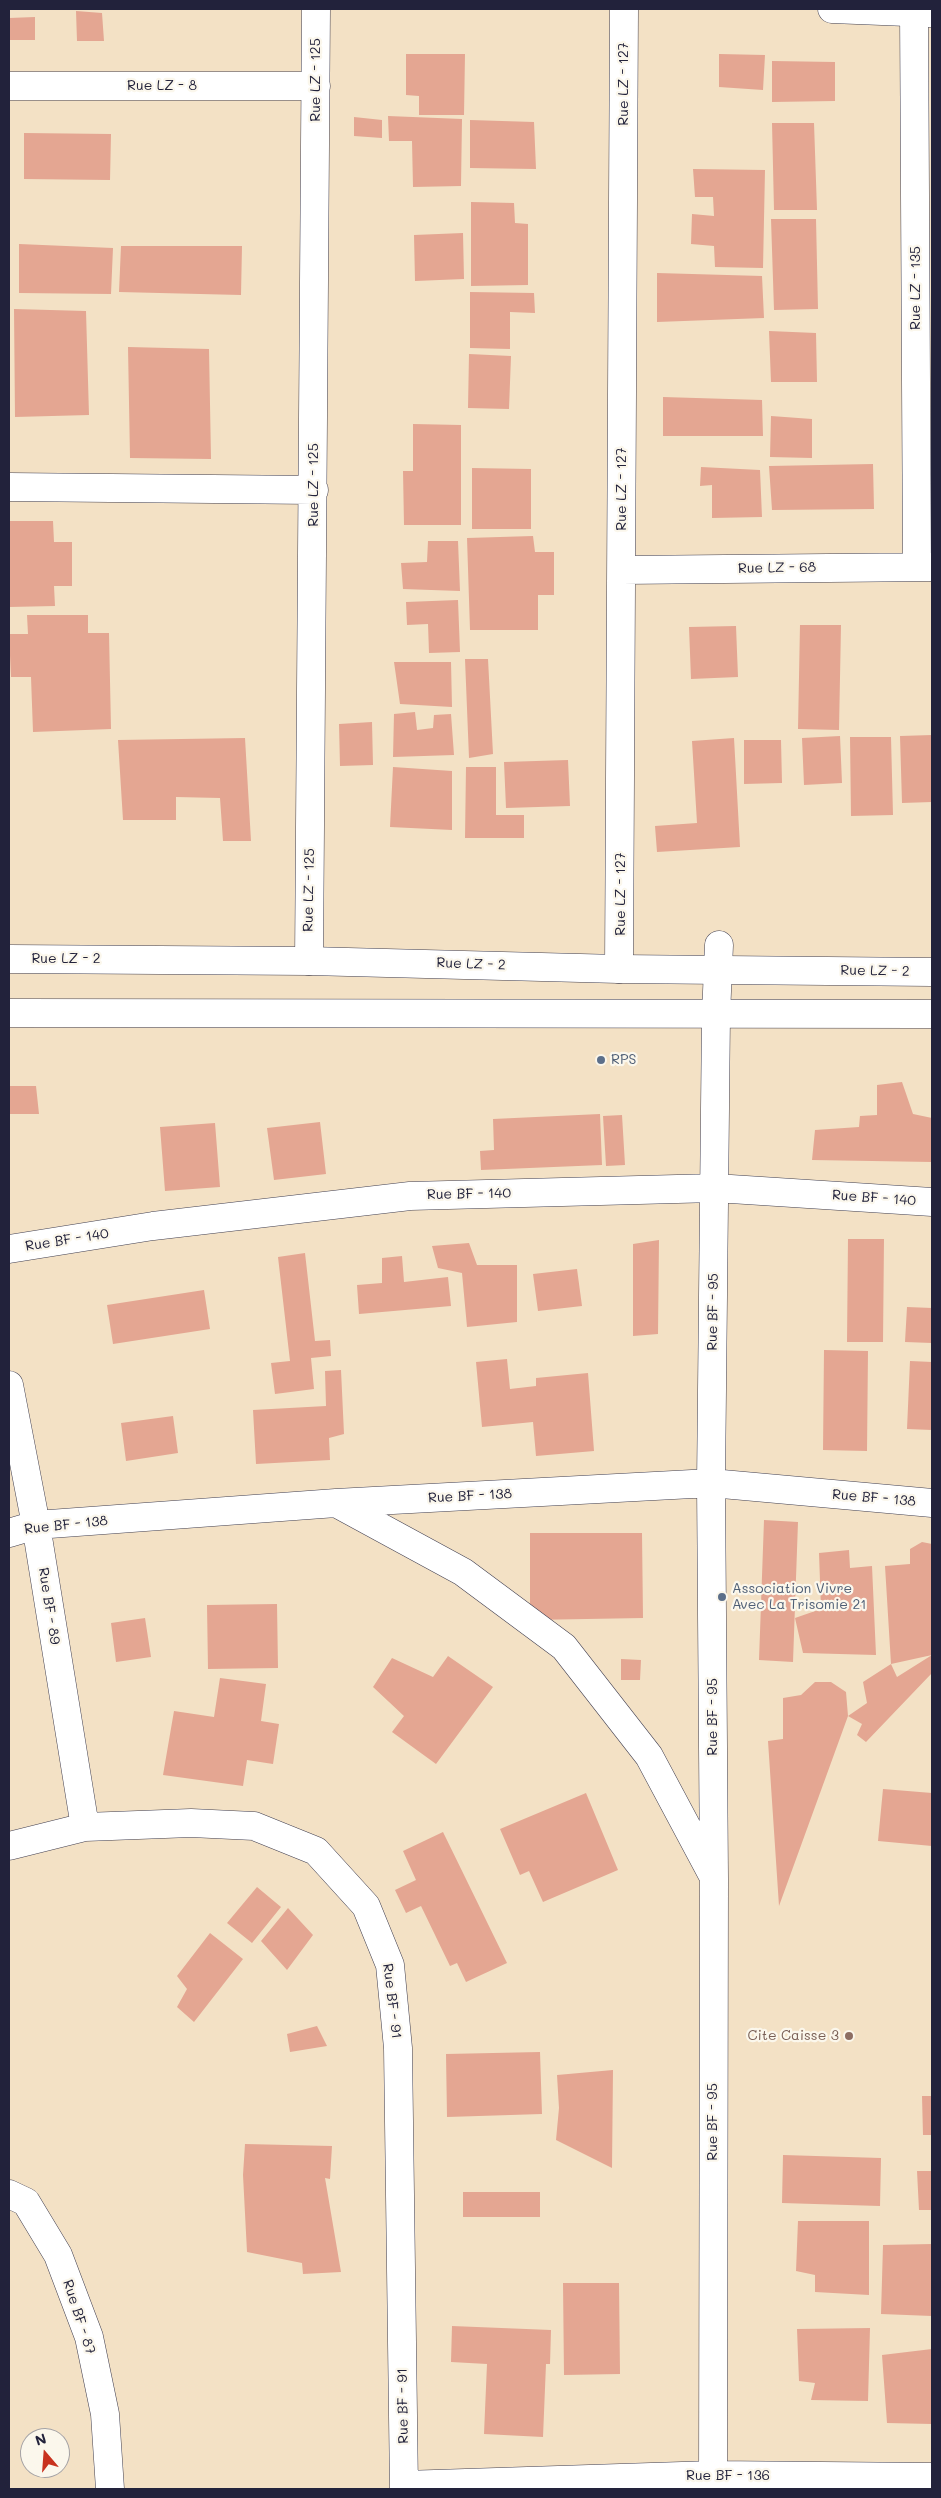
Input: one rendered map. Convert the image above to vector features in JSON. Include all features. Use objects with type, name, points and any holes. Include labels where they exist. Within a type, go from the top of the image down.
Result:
[{"type":"street","name":"Rue LZ - 125","points":[[309,961],[314,490],[316,9]]},
{"type":"street","name":"Rue LZ - 127","points":[[619,969],[624,9]]},
{"type":"street","points":[[832,9],[920,12]]},
{"type":"street","name":"Rue LZ - 135","points":[[920,12],[924,567]]},
{"type":"street","name":"Rue LZ - 8","points":[[9,86],[316,86]]},
{"type":"street","points":[[9,487],[314,490]]},
{"type":"street","name":"Rue LZ - 68","points":[[622,570],[924,567]]},
{"type":"street","name":"Rue LZ - 2","points":[[9,959],[309,961],[619,969],[719,957],[932,972]]},
{"type":"street","name":"Rue BF - 95","points":[[713,2482],[714,1878],[711,1483],[716,1015],[719,957]]},
{"type":"street","points":[[9,1013],[932,1014]]},
{"type":"street","name":"Rue BF - 140","points":[[9,1249],[153,1226],[410,1196],[715,1188],[932,1202]]},
{"type":"street","name":"Rue BF - 89","points":[[9,1385],[36,1525],[85,1827]]},
{"type":"street","name":"Rue BF - 138","points":[[9,1533],[36,1525],[336,1503],[711,1483],[932,1503]]},
{"type":"street","points":[[336,1503],[463,1572],[564,1647],[649,1756],[714,1878]]},
{"type":"street","name":"Rue BF - 91","points":[[9,1846],[85,1827],[191,1823],[254,1826],[316,1851],[366,1906],[390,1965],[398,2048],[404,2487]]},
{"type":"street","name":"Rue BF - 87","points":[[9,2194],[26,2202],[58,2254],[88,2336],[105,2414],[110,2489]]},
{"type":"street","name":"Rue BF - 136","points":[[404,2487],[932,2477]]},
{"type":"building","points":[[76,11],[102,13],[104,41],[77,41]]},
{"type":"building","points":[[35,17],[35,40],[9,40],[9,18]]},
{"type":"building","points":[[406,54],[465,54],[464,115],[419,115],[419,96],[406,95]]},
{"type":"building","points":[[719,54],[765,55],[763,90],[719,87]]},
{"type":"building","points":[[772,61],[835,62],[835,101],[772,102]]},
{"type":"building","points":[[388,116],[462,119],[461,186],[413,187],[412,141],[389,141]]},
{"type":"building","points":[[354,117],[382,120],[382,138],[354,136]]},
{"type":"building","points":[[470,120],[534,122],[536,169],[470,168]]},
{"type":"building","points":[[772,123],[814,123],[817,210],[774,210]]},
{"type":"building","points":[[24,133],[111,134],[110,180],[24,179]]},
{"type":"building","points":[[693,169],[765,170],[763,268],[715,267],[714,246],[691,244],[692,214],[714,216],[713,197],[695,197]]},
{"type":"building","points":[[471,202],[514,203],[515,223],[528,224],[528,285],[471,286]]},
{"type":"building","points":[[771,219],[816,219],[818,309],[774,310]]},
{"type":"building","points":[[463,233],[464,279],[415,281],[414,235]]},
{"type":"building","points":[[19,244],[113,248],[111,294],[19,293]]},
{"type":"building","points":[[121,246],[242,246],[241,295],[119,292]]},
{"type":"building","points":[[657,273],[762,276],[764,318],[657,322]]},
{"type":"building","points":[[470,292],[534,293],[535,313],[510,312],[510,349],[470,348]]},
{"type":"building","points":[[14,309],[86,311],[89,415],[15,417]]},
{"type":"building","points":[[769,331],[816,333],[817,382],[771,382]]},
{"type":"building","points":[[128,347],[209,349],[211,459],[130,458]]},
{"type":"building","points":[[469,354],[511,356],[509,409],[468,408]]},
{"type":"building","points":[[663,397],[762,400],[763,436],[663,436]]},
{"type":"building","points":[[771,416],[812,419],[812,458],[770,457]]},
{"type":"building","points":[[413,424],[461,425],[461,525],[404,525],[403,471],[413,471]]},
{"type":"building","points":[[873,464],[874,509],[772,510],[769,466]]},
{"type":"building","points":[[701,467],[760,470],[762,517],[712,518],[712,485],[700,486]]},
{"type":"building","points":[[472,468],[531,469],[531,529],[472,529]]},
{"type":"building","points":[[9,521],[53,521],[54,542],[72,542],[72,586],[54,586],[55,606],[9,607]]},
{"type":"building","points":[[533,536],[535,552],[554,552],[554,595],[538,595],[538,630],[470,630],[467,538]]},
{"type":"building","points":[[428,541],[458,541],[460,591],[403,589],[401,563],[427,562]]},
{"type":"building","points":[[458,600],[460,652],[429,653],[428,624],[407,625],[406,602]]},
{"type":"building","points":[[27,615],[88,615],[88,633],[109,633],[111,729],[33,732],[31,677],[11,677],[9,634],[28,634]]},
{"type":"building","points":[[800,625],[841,625],[839,730],[798,729]]},
{"type":"building","points":[[736,626],[738,677],[691,679],[689,627]]},
{"type":"building","points":[[465,659],[488,659],[493,754],[469,758]]},
{"type":"building","points":[[394,662],[451,662],[452,707],[400,704]]},
{"type":"building","points":[[415,712],[417,730],[433,728],[434,715],[451,714],[454,755],[393,757],[394,714]]},
{"type":"building","points":[[372,722],[373,765],[340,766],[339,724]]},
{"type":"building","points":[[932,735],[932,802],[902,803],[900,736]]},
{"type":"building","points":[[840,736],[842,783],[804,785],[802,738]]},
{"type":"building","points":[[850,737],[891,737],[893,815],[851,816]]},
{"type":"building","points":[[245,738],[251,841],[223,841],[220,798],[176,797],[176,820],[123,820],[118,740]]},
{"type":"building","points":[[734,738],[740,847],[657,852],[655,826],[697,823],[692,741]]},
{"type":"building","points":[[744,740],[781,740],[782,783],[744,784]]},
{"type":"building","points":[[568,760],[570,806],[506,808],[504,762]]},
{"type":"building","points":[[393,767],[452,771],[452,830],[390,827]]},
{"type":"building","points":[[466,767],[496,767],[496,815],[524,815],[524,838],[465,838]]},
{"type":"building","points":[[902,1082],[913,1114],[932,1118],[932,1162],[812,1160],[815,1130],[859,1127],[860,1116],[877,1115],[877,1085]]},
{"type":"building","points":[[9,1086],[36,1086],[39,1114],[9,1114]]},
{"type":"building","points":[[600,1114],[602,1165],[481,1170],[480,1151],[494,1150],[493,1119]]},
{"type":"building","points":[[622,1115],[625,1165],[606,1166],[603,1116]]},
{"type":"building","points":[[320,1122],[326,1174],[274,1180],[267,1128]]},
{"type":"building","points":[[215,1123],[220,1187],[165,1191],[160,1127]]},
{"type":"building","points":[[848,1239],[884,1239],[883,1342],[847,1342]]},
{"type":"building","points":[[659,1240],[658,1334],[633,1336],[633,1244]]},
{"type":"building","points":[[469,1243],[477,1265],[517,1265],[517,1322],[467,1327],[462,1273],[438,1268],[432,1246]]},
{"type":"building","points":[[305,1253],[315,1341],[330,1340],[331,1356],[311,1358],[314,1389],[275,1394],[271,1363],[290,1361],[278,1257]]},
{"type":"building","points":[[402,1256],[404,1282],[448,1277],[451,1306],[359,1314],[357,1285],[382,1283],[382,1258]]},
{"type":"building","points":[[577,1269],[582,1306],[538,1311],[533,1274]]},
{"type":"building","points":[[204,1290],[210,1329],[113,1344],[107,1305]]},
{"type":"building","points":[[907,1307],[932,1308],[932,1343],[905,1342]]},
{"type":"building","points":[[824,1350],[868,1351],[867,1451],[823,1450]]},
{"type":"building","points":[[507,1359],[510,1389],[536,1386],[536,1378],[588,1373],[594,1451],[536,1456],[533,1422],[482,1427],[476,1362]]},
{"type":"building","points":[[910,1361],[932,1362],[932,1430],[907,1429]]},
{"type":"building","points":[[341,1370],[344,1434],[329,1438],[330,1460],[256,1464],[253,1410],[326,1406],[325,1371]]},
{"type":"building","points":[[173,1416],[178,1453],[126,1461],[121,1423]]},
{"type":"building","points":[[764,1520],[798,1522],[793,1662],[759,1660]]},
{"type":"building","points":[[530,1533],[642,1533],[643,1618],[530,1620]]},
{"type":"building","points":[[922,1542],[932,1544],[932,1655],[891,1664],[885,1566],[910,1564],[910,1549]]},
{"type":"building","points":[[849,1550],[850,1568],[872,1566],[876,1655],[803,1653],[795,1618],[821,1609],[819,1553]]},
{"type":"building","points":[[277,1604],[278,1668],[208,1669],[207,1605]]},
{"type":"building","points":[[145,1618],[151,1657],[116,1662],[111,1623]]},
{"type":"building","points":[[932,1655],[932,1673],[866,1742],[857,1735],[862,1724],[848,1716],[867,1703],[863,1682],[891,1664],[897,1677]]},
{"type":"building","points":[[448,1656],[493,1687],[436,1764],[392,1732],[404,1716],[373,1687],[392,1658],[433,1677]]},
{"type":"building","points":[[621,1659],[641,1660],[640,1680],[621,1680]]},
{"type":"building","points":[[220,1678],[266,1684],[261,1721],[279,1724],[273,1764],[247,1760],[243,1786],[163,1775],[174,1711],[214,1717]]},
{"type":"building","points":[[815,1682],[831,1682],[846,1692],[848,1716],[779,1906],[768,1741],[783,1739],[783,1698],[801,1695]]},
{"type":"building","points":[[883,1789],[932,1793],[932,1846],[878,1841]]},
{"type":"building","points":[[586,1793],[618,1870],[543,1902],[529,1871],[520,1875],[500,1829]]},
{"type":"building","points":[[443,1832],[507,1963],[466,1982],[457,1963],[450,1966],[421,1906],[406,1913],[395,1890],[416,1880],[403,1851]]},
{"type":"building","points":[[257,1887],[281,1907],[252,1943],[227,1923]]},
{"type":"building","points":[[288,1908],[313,1935],[287,1970],[261,1941]]},
{"type":"building","points":[[210,1933],[243,1959],[194,2022],[177,2007],[187,1989],[177,1976]]},
{"type":"building","points":[[317,2026],[327,2046],[290,2052],[287,2034]]},
{"type":"building","points":[[540,2052],[542,2114],[447,2117],[446,2054]]},
{"type":"building","points":[[613,2070],[612,2168],[556,2140],[559,2108],[557,2075]]},
{"type":"building","points":[[922,2096],[932,2096],[932,2135],[923,2135]]},
{"type":"building","points":[[245,2144],[332,2146],[330,2179],[325,2178],[341,2272],[303,2274],[302,2263],[247,2252],[243,2175]]},
{"type":"building","points":[[783,2155],[881,2158],[880,2206],[782,2203]]},
{"type":"building","points":[[917,2171],[932,2171],[932,2210],[919,2210]]},
{"type":"building","points":[[463,2192],[540,2192],[540,2217],[463,2217]]},
{"type":"building","points":[[798,2221],[869,2221],[869,2295],[815,2292],[815,2275],[796,2271]]},
{"type":"building","points":[[932,2244],[932,2316],[881,2314],[883,2245]]},
{"type":"building","points":[[563,2283],[619,2283],[620,2374],[564,2375]]},
{"type":"building","points":[[452,2326],[551,2330],[550,2364],[546,2364],[543,2437],[484,2434],[487,2364],[451,2362]]},
{"type":"building","points":[[870,2328],[868,2401],[811,2400],[815,2383],[799,2381],[797,2329]]},
{"type":"building","points":[[932,2349],[932,2424],[887,2423],[882,2355]]},
{"type":"place","name":"RPS","points":[[601,1060]]},
{"type":"place","name":"Association Vivre Avec La Trisomie 21","points":[[722,1597]]},
{"type":"place","name":"Cite Caisse 3","points":[[849,2036]]}]
